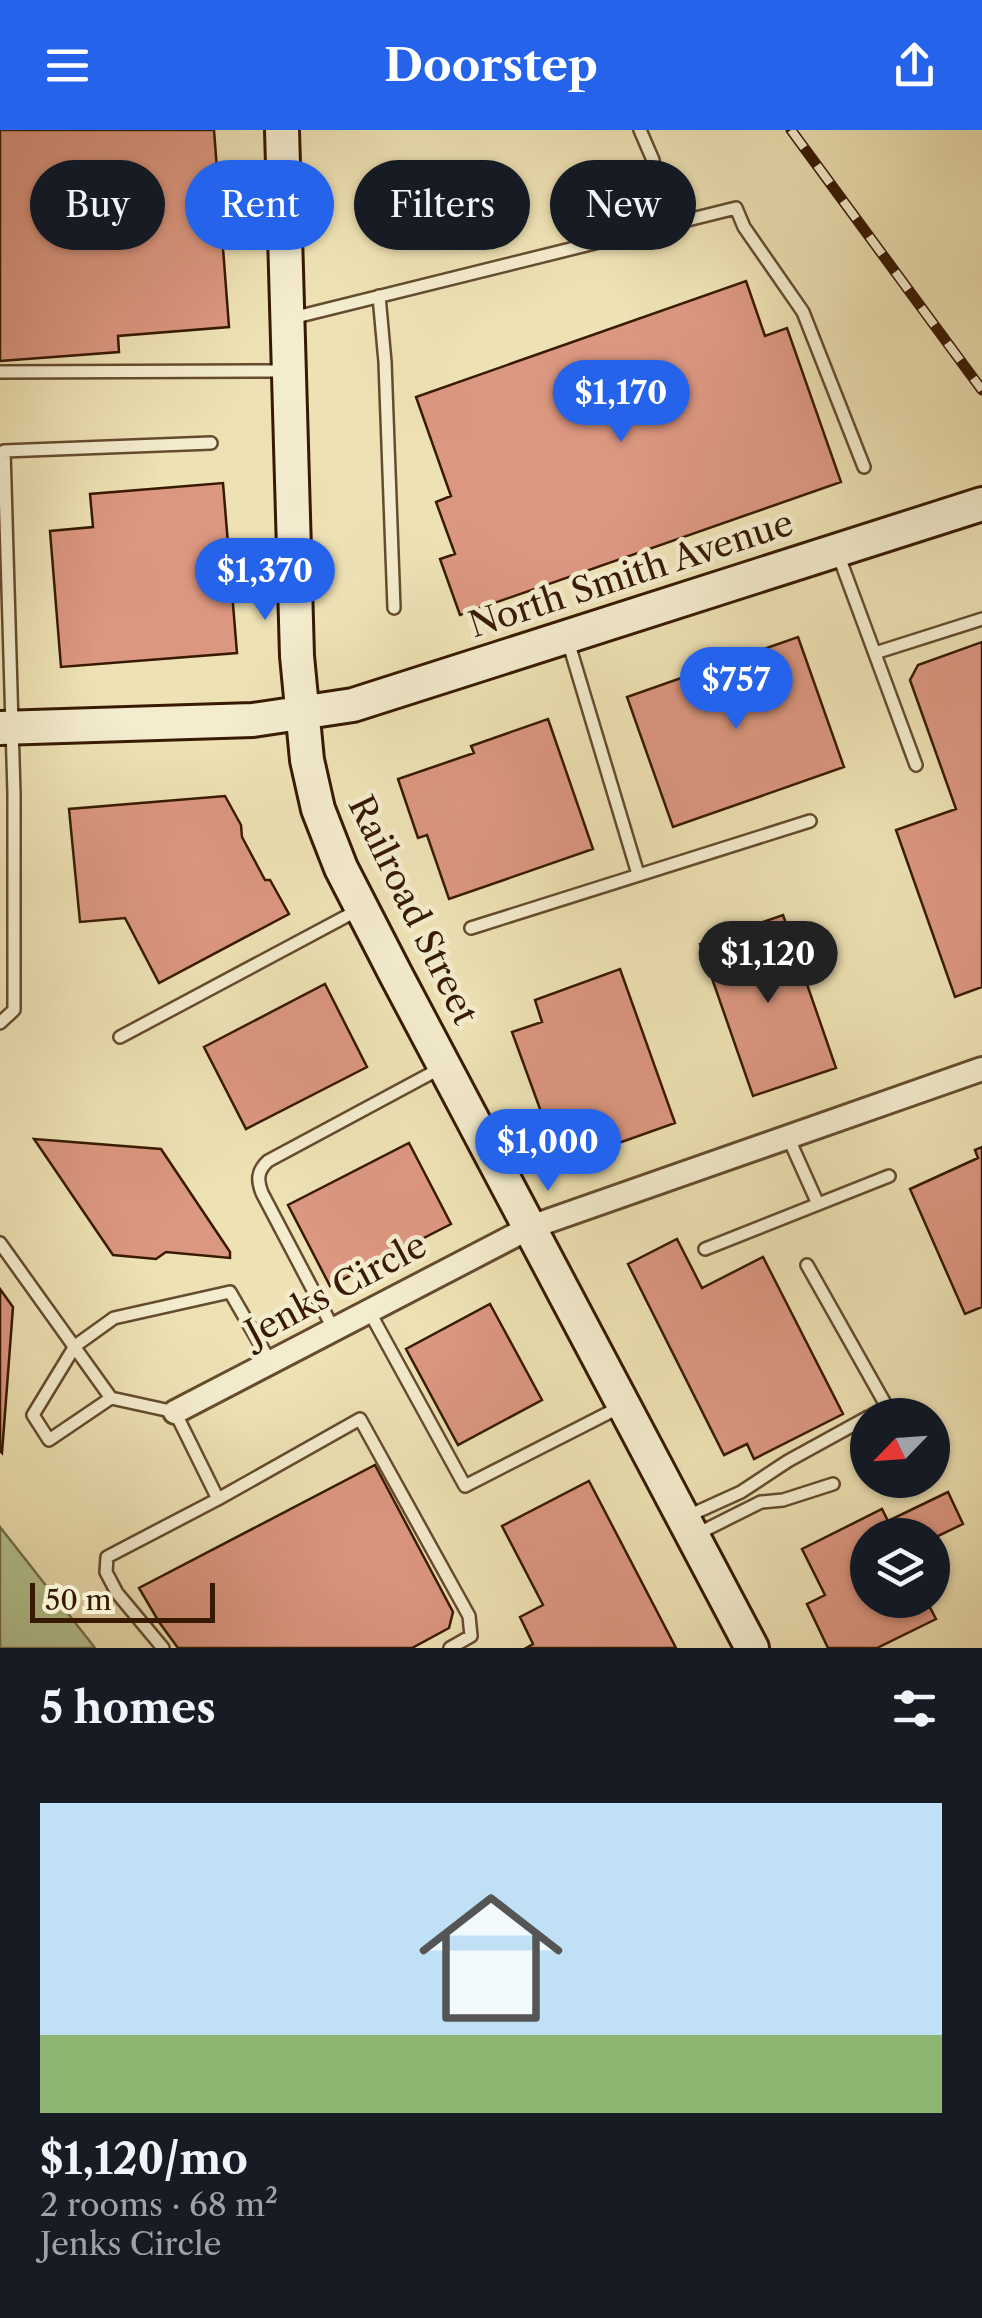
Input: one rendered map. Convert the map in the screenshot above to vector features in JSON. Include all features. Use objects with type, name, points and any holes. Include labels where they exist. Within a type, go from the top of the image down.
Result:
[{"type":"main road","name":"Railroad Street","points":[[282,130],[297,646],[307,760],[318,809],[341,868],[752,1648]]},
{"type":"main road","name":"North Smith Avenue","points":[[6,728],[244,720],[352,705],[982,504]]},
{"type":"street","name":"Jenks Circle","points":[[175,1412],[530,1227],[982,1069]]},
{"type":"lane","points":[[640,130],[653,160]]},
{"type":"lane","points":[[288,319],[736,208],[744,227],[803,312],[864,467]]},
{"type":"lane","points":[[379,296],[386,362],[394,608]]},
{"type":"lane","points":[[0,372],[289,371]]},
{"type":"lane","points":[[0,1022],[14,1010],[2,451],[210,444]]},
{"type":"lane","points":[[837,550],[916,766]]},
{"type":"lane","points":[[875,653],[982,618]]},
{"type":"lane","points":[[566,637],[638,874]]},
{"type":"lane","points":[[471,928],[810,820]]},
{"type":"lane","points":[[120,1038],[362,908]]},
{"type":"lane","points":[[334,1330],[262,1193],[258,1177],[262,1167],[445,1066]]},
{"type":"lane","points":[[788,1137],[818,1204]]},
{"type":"lane","points":[[705,1249],[889,1176]]},
{"type":"lane","points":[[0,1243],[111,1398],[175,1412],[218,1498]]},
{"type":"lane","points":[[807,1265],[882,1398]]},
{"type":"lane","points":[[111,1398],[49,1440],[33,1414],[75,1346],[114,1318],[230,1292],[271,1362]]},
{"type":"lane","points":[[369,1311],[465,1486],[624,1405]]},
{"type":"lane","points":[[163,1648],[116,1592],[106,1572],[107,1557],[360,1419],[469,1616],[472,1636],[450,1648]]},
{"type":"lane","points":[[688,1527],[788,1461],[850,1427]]},
{"type":"lane","points":[[688,1527],[761,1502],[783,1500],[834,1484]]},
{"type":"green space","points":[[0,1527],[95,1648],[0,1648]]},
{"type":"building","points":[[0,130],[214,130],[216,160],[185,160],[185,250],[223,250],[229,327],[118,336],[119,352],[0,361]]},
{"type":"building","points":[[746,281],[765,336],[787,328],[841,482],[460,615],[440,559],[455,554],[436,502],[451,496],[416,397]]},
{"type":"building","points":[[223,483],[237,653],[61,667],[50,531],[93,527],[90,494]]},
{"type":"building","points":[[798,637],[844,767],[673,827],[627,697]]},
{"type":"building","points":[[982,642],[982,987],[955,997],[896,830],[956,809],[910,680],[918,665]]},
{"type":"building","points":[[548,719],[593,849],[449,899],[427,835],[418,838],[398,779],[474,753],[471,746]]},
{"type":"building","points":[[225,796],[265,880],[270,880],[289,914],[159,983],[125,918],[80,922],[69,809]]},
{"type":"building","points":[[783,915],[836,1068],[753,1096],[700,944]]},
{"type":"building","points":[[620,969],[675,1123],[560,1164],[512,1032],[542,1022],[535,1000]]},
{"type":"building","points":[[325,984],[367,1067],[246,1129],[204,1047]]},
{"type":"building","points":[[34,1139],[161,1149],[230,1252],[230,1258],[166,1252],[156,1259],[113,1255]]},
{"type":"building","points":[[409,1143],[451,1224],[330,1286],[288,1205]]},
{"type":"building","points":[[982,1147],[982,1307],[965,1314],[910,1189],[978,1158],[975,1150]]},
{"type":"building","points":[[677,1239],[702,1288],[763,1257],[843,1414],[754,1459],[747,1444],[724,1455],[628,1264]]},
{"type":"building","points":[[0,1289],[13,1307],[2,1453],[0,1451]]},
{"type":"building","points":[[490,1304],[542,1400],[458,1445],[406,1349]]},
{"type":"building","points":[[375,1465],[453,1612],[449,1628],[412,1648],[178,1648],[139,1588]]},
{"type":"building","points":[[589,1481],[676,1648],[526,1648],[533,1644],[520,1617],[543,1605],[502,1526]]},
{"type":"building","points":[[950,1496],[963,1524],[950,1530],[950,1518],[894,1518],[936,1498]]},
{"type":"building","points":[[882,1509],[886,1518],[864,1518]]},
{"type":"building","points":[[850,1525],[850,1618],[936,1619],[877,1648],[828,1648],[807,1604],[825,1595],[802,1549]]},
{"type":"railway","points":[[791,130],[982,390]]}]
